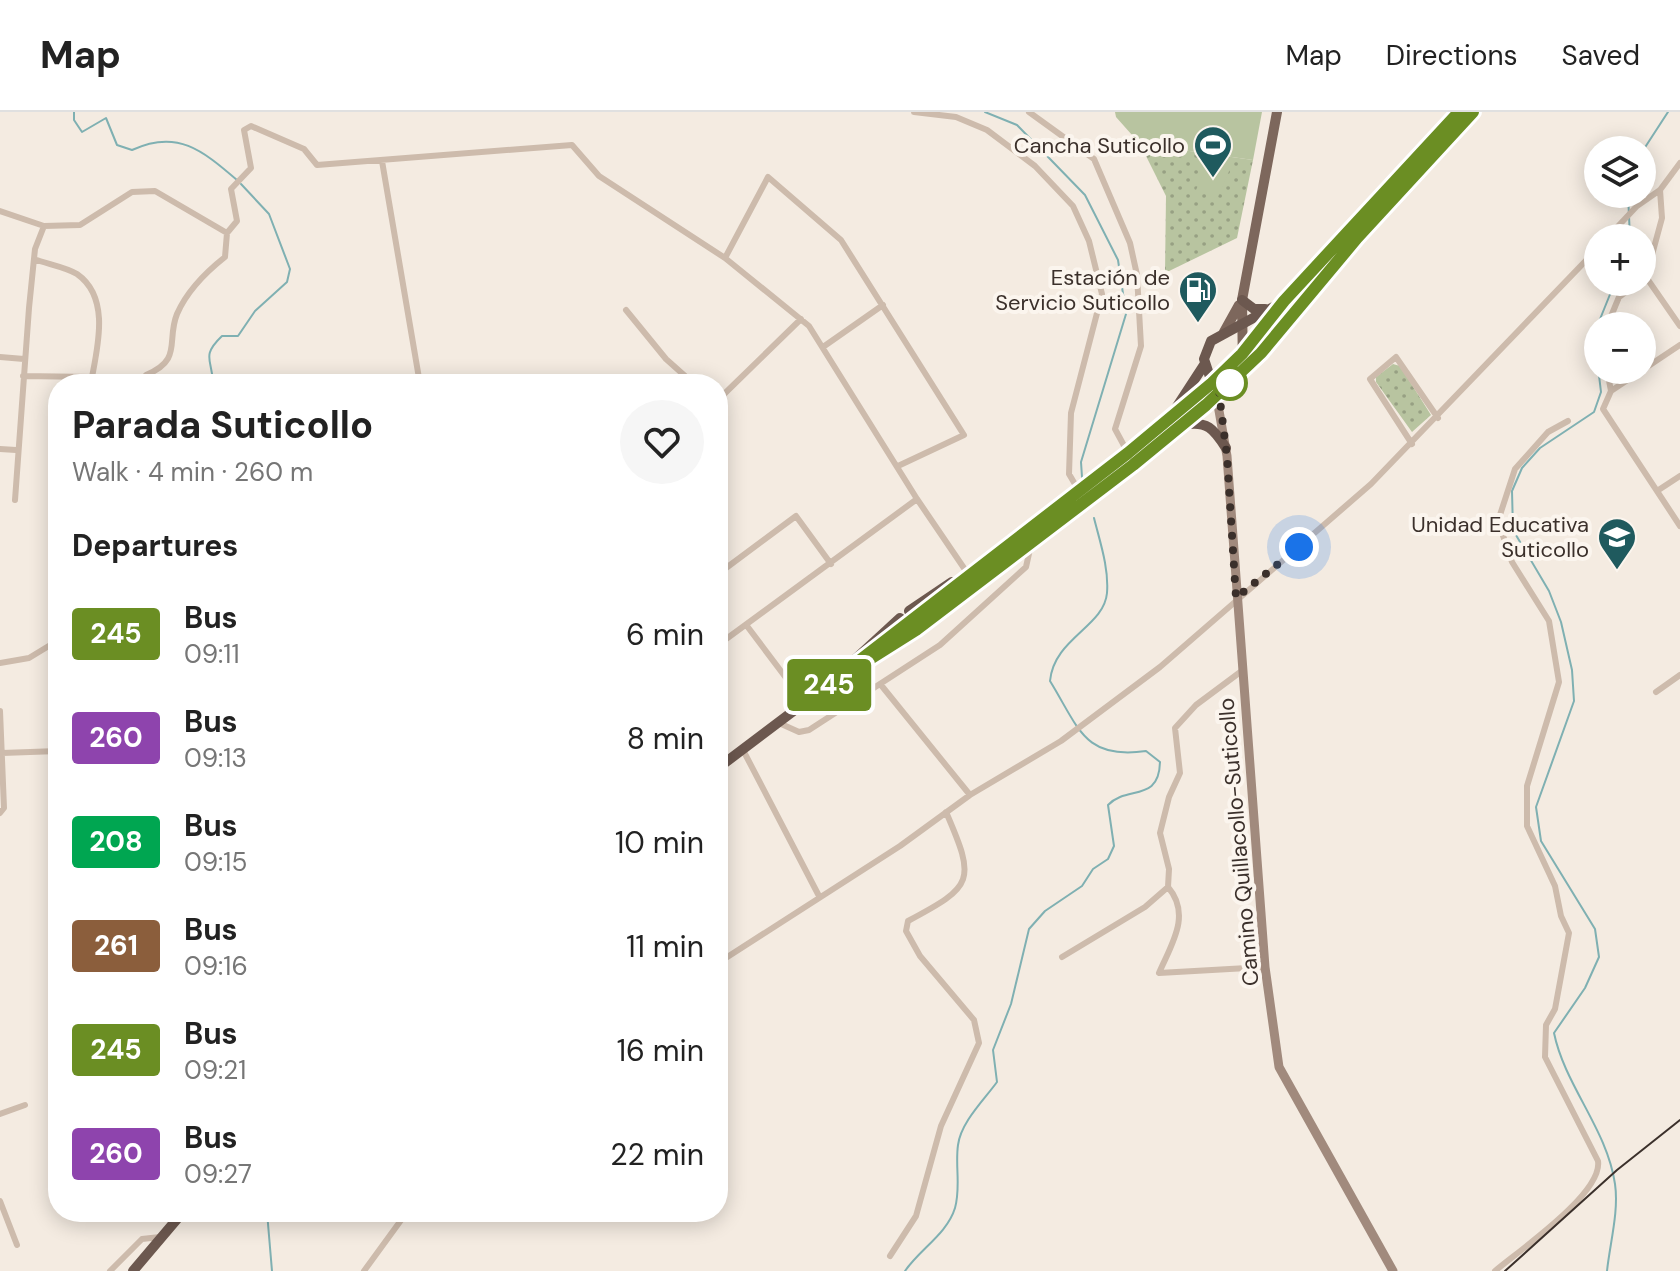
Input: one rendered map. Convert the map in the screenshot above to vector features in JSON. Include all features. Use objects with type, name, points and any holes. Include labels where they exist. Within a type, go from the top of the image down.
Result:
[{"type":"highway","points":[[728,761],[1128,453],[1212,383],[1242,354],[1284,301],[1459,112]]},
{"type":"highway","points":[[824,688],[843,670],[910,622],[1032,540],[1219,393],[1243,371],[1357,238],[1473,112]]},
{"type":"highway","points":[[1242,300],[1254,309],[1271,308]]},
{"type":"highway","points":[[1212,383],[1204,365],[1205,349],[1224,332],[1284,301]]},
{"type":"highway","points":[[1165,423],[1204,365]]},
{"type":"highway","points":[[1181,425],[1204,423],[1217,433],[1226,448]]},
{"type":"highway","points":[[133,1271],[174,1222]]},
{"type":"main road","points":[[1243,371],[1242,300],[1277,112]]},
{"type":"main road","points":[[1224,332],[1242,300]]},
{"type":"main road","name":"Camino Quillacollo-Suticollo","points":[[1212,383],[1219,393],[1226,448],[1265,967],[1279,1067],[1393,1271]]},
{"type":"street","points":[[914,112],[956,117],[987,130],[1035,166],[1073,206],[1089,241],[1102,294],[1071,413],[1069,474],[1079,491]]},
{"type":"street","points":[[1029,112],[1094,159],[1130,243],[1137,275],[1141,346],[1115,429],[1128,453]]},
{"type":"street","points":[[148,374],[162,368],[174,346],[176,316],[186,298],[208,270],[225,257],[227,233],[237,221],[231,189],[251,168],[244,130],[251,126],[304,149],[317,165],[572,145],[599,176],[725,258],[801,319],[823,347],[917,499],[968,574]]},
{"type":"street","points":[[382,161],[418,374]]},
{"type":"street","points":[[1619,224],[1637,206],[1660,190],[1680,163]]},
{"type":"street","points":[[725,258],[768,177],[841,240],[964,435],[898,466]]},
{"type":"street","points":[[1656,237],[1662,218],[1660,190]]},
{"type":"street","points":[[0,211],[44,226],[80,225],[132,192],[155,191],[227,233]]},
{"type":"street","points":[[15,500],[16,450],[34,259],[44,226]]},
{"type":"street","points":[[34,259],[78,275],[97,301],[100,334],[93,374]]},
{"type":"street","points":[[728,956],[900,846],[970,795],[1071,735],[1160,667],[1236,598],[1340,512],[1412,444],[1584,263]]},
{"type":"street","points":[[1655,296],[1680,326]]},
{"type":"street","points":[[823,347],[883,305]]},
{"type":"street","points":[[626,310],[666,359],[683,374]]},
{"type":"street","points":[[728,390],[801,319]]},
{"type":"street","points":[[1680,345],[1611,391],[1603,409],[1680,526]]},
{"type":"street","points":[[0,357],[24,359]]},
{"type":"street","points":[[1412,444],[1370,379],[1396,357],[1438,418]]},
{"type":"street","points":[[23,376],[48,376]]},
{"type":"street","points":[[1610,384],[1611,391]]},
{"type":"street","points":[[1495,1271],[1589,1191],[1600,1171],[1598,1161],[1545,1057],[1546,1025],[1555,1009],[1569,933],[1561,916],[1555,886],[1527,826],[1527,786],[1559,682],[1549,621],[1512,562],[1498,521],[1515,469],[1548,432],[1568,421]]},
{"type":"street","points":[[0,449],[16,450]]},
{"type":"street","points":[[1657,491],[1680,476]]},
{"type":"street","points":[[728,638],[917,499]]},
{"type":"street","points":[[728,567],[796,516],[831,564]]},
{"type":"street","points":[[778,722],[799,732],[809,730],[940,645],[1026,567],[1032,540]]},
{"type":"street","points":[[747,626],[805,703]]},
{"type":"street","points":[[0,663],[29,658],[48,646]]},
{"type":"street","points":[[1243,670],[1196,705],[1175,728],[1180,773],[1169,797],[1160,833],[1169,869],[1168,887],[1176,896],[1181,922],[1159,973],[1265,967]]},
{"type":"street","points":[[1656,692],[1680,675]]},
{"type":"street","points":[[881,685],[970,795]]},
{"type":"street","points":[[0,711],[4,808],[0,813]]},
{"type":"street","points":[[743,750],[819,896]]},
{"type":"street","points":[[1,754],[48,752]]},
{"type":"street","points":[[890,1256],[916,1216],[941,1126],[979,1043],[974,1020],[920,956],[906,931],[908,921],[953,896],[964,879],[964,854],[946,812]]},
{"type":"street","points":[[1062,957],[1145,907],[1168,887]]},
{"type":"street","points":[[0,1114],[25,1105]]},
{"type":"street","points":[[0,1201],[17,1245]]},
{"type":"street","points":[[368,1269],[400,1222]]},
{"type":"street","points":[[110,1271],[142,1239],[160,1237]]},
{"type":"green space","points":[[1115,112],[1262,112],[1253,160],[1140,144]]},
{"type":"green space","points":[[1140,144],[1253,160],[1237,238],[1165,273],[1166,196]]},
{"type":"green space","name":"Cancha Suticollo","points":[[1209,160],[1230,169],[1217,199],[1196,190]]},
{"type":"green space","points":[[1393,364],[1400,366],[1431,415],[1412,432],[1376,382],[1376,377]]},
{"type":"waterway","points":[[74,112],[74,120],[82,132],[106,118],[117,145],[132,150],[148,144],[176,142],[200,152],[237,180]]},
{"type":"waterway","points":[[985,112],[1017,125],[1085,195],[1118,260],[1126,314],[1081,462],[1082,477]]},
{"type":"waterway","points":[[1652,136],[1668,112]]},
{"type":"waterway","points":[[212,374],[209,354],[215,343],[222,336],[238,336],[255,311],[287,282],[290,269],[269,214],[241,184]]},
{"type":"waterway","points":[[1629,208],[1629,224]]},
{"type":"waterway","points":[[1607,1271],[1616,1205],[1611,1164],[1567,1071],[1554,1033],[1585,988],[1599,957],[1595,929],[1541,841],[1536,807],[1574,701],[1572,670],[1561,622],[1549,591],[1513,530],[1512,491],[1522,468],[1540,448],[1594,412],[1601,392],[1594,334],[1609,296]]},
{"type":"waterway","points":[[905,1271],[940,1234],[955,1208],[960,1136],[968,1120],[997,1082],[993,1050],[1011,1004],[1029,929],[1045,911],[1082,886],[1093,869],[1108,859],[1114,846],[1108,805],[1148,788],[1158,775],[1160,762],[1146,751],[1125,753],[1109,750],[1086,737],[1050,681],[1060,654],[1104,605],[1107,574],[1094,518]]},
{"type":"waterway","points":[[268,1222],[272,1271]]},
{"type":"tram line","points":[[1505,1271],[1617,1170],[1680,1120]]},
{"type":"bus line","name":"245","points":[[1459,112],[1371,204],[1284,301],[1242,354],[1212,383],[1128,453],[968,574],[915,619],[843,670],[824,688],[916,630],[1133,465],[1206,405],[1261,353],[1357,238],[1473,112]]},
{"type":"place","name":"Cancha Suticollo","points":[[1213,179]]},
{"type":"place","name":"Estación de Servicio Suticollo","points":[[1198,324]]},
{"type":"place","name":"Unidad Educativa Suticollo","points":[[1617,571]]},
{"type":"route","points":[[1230,383],[1219,393],[1219,406],[1227,456],[1236,598],[1299,547]]}]
